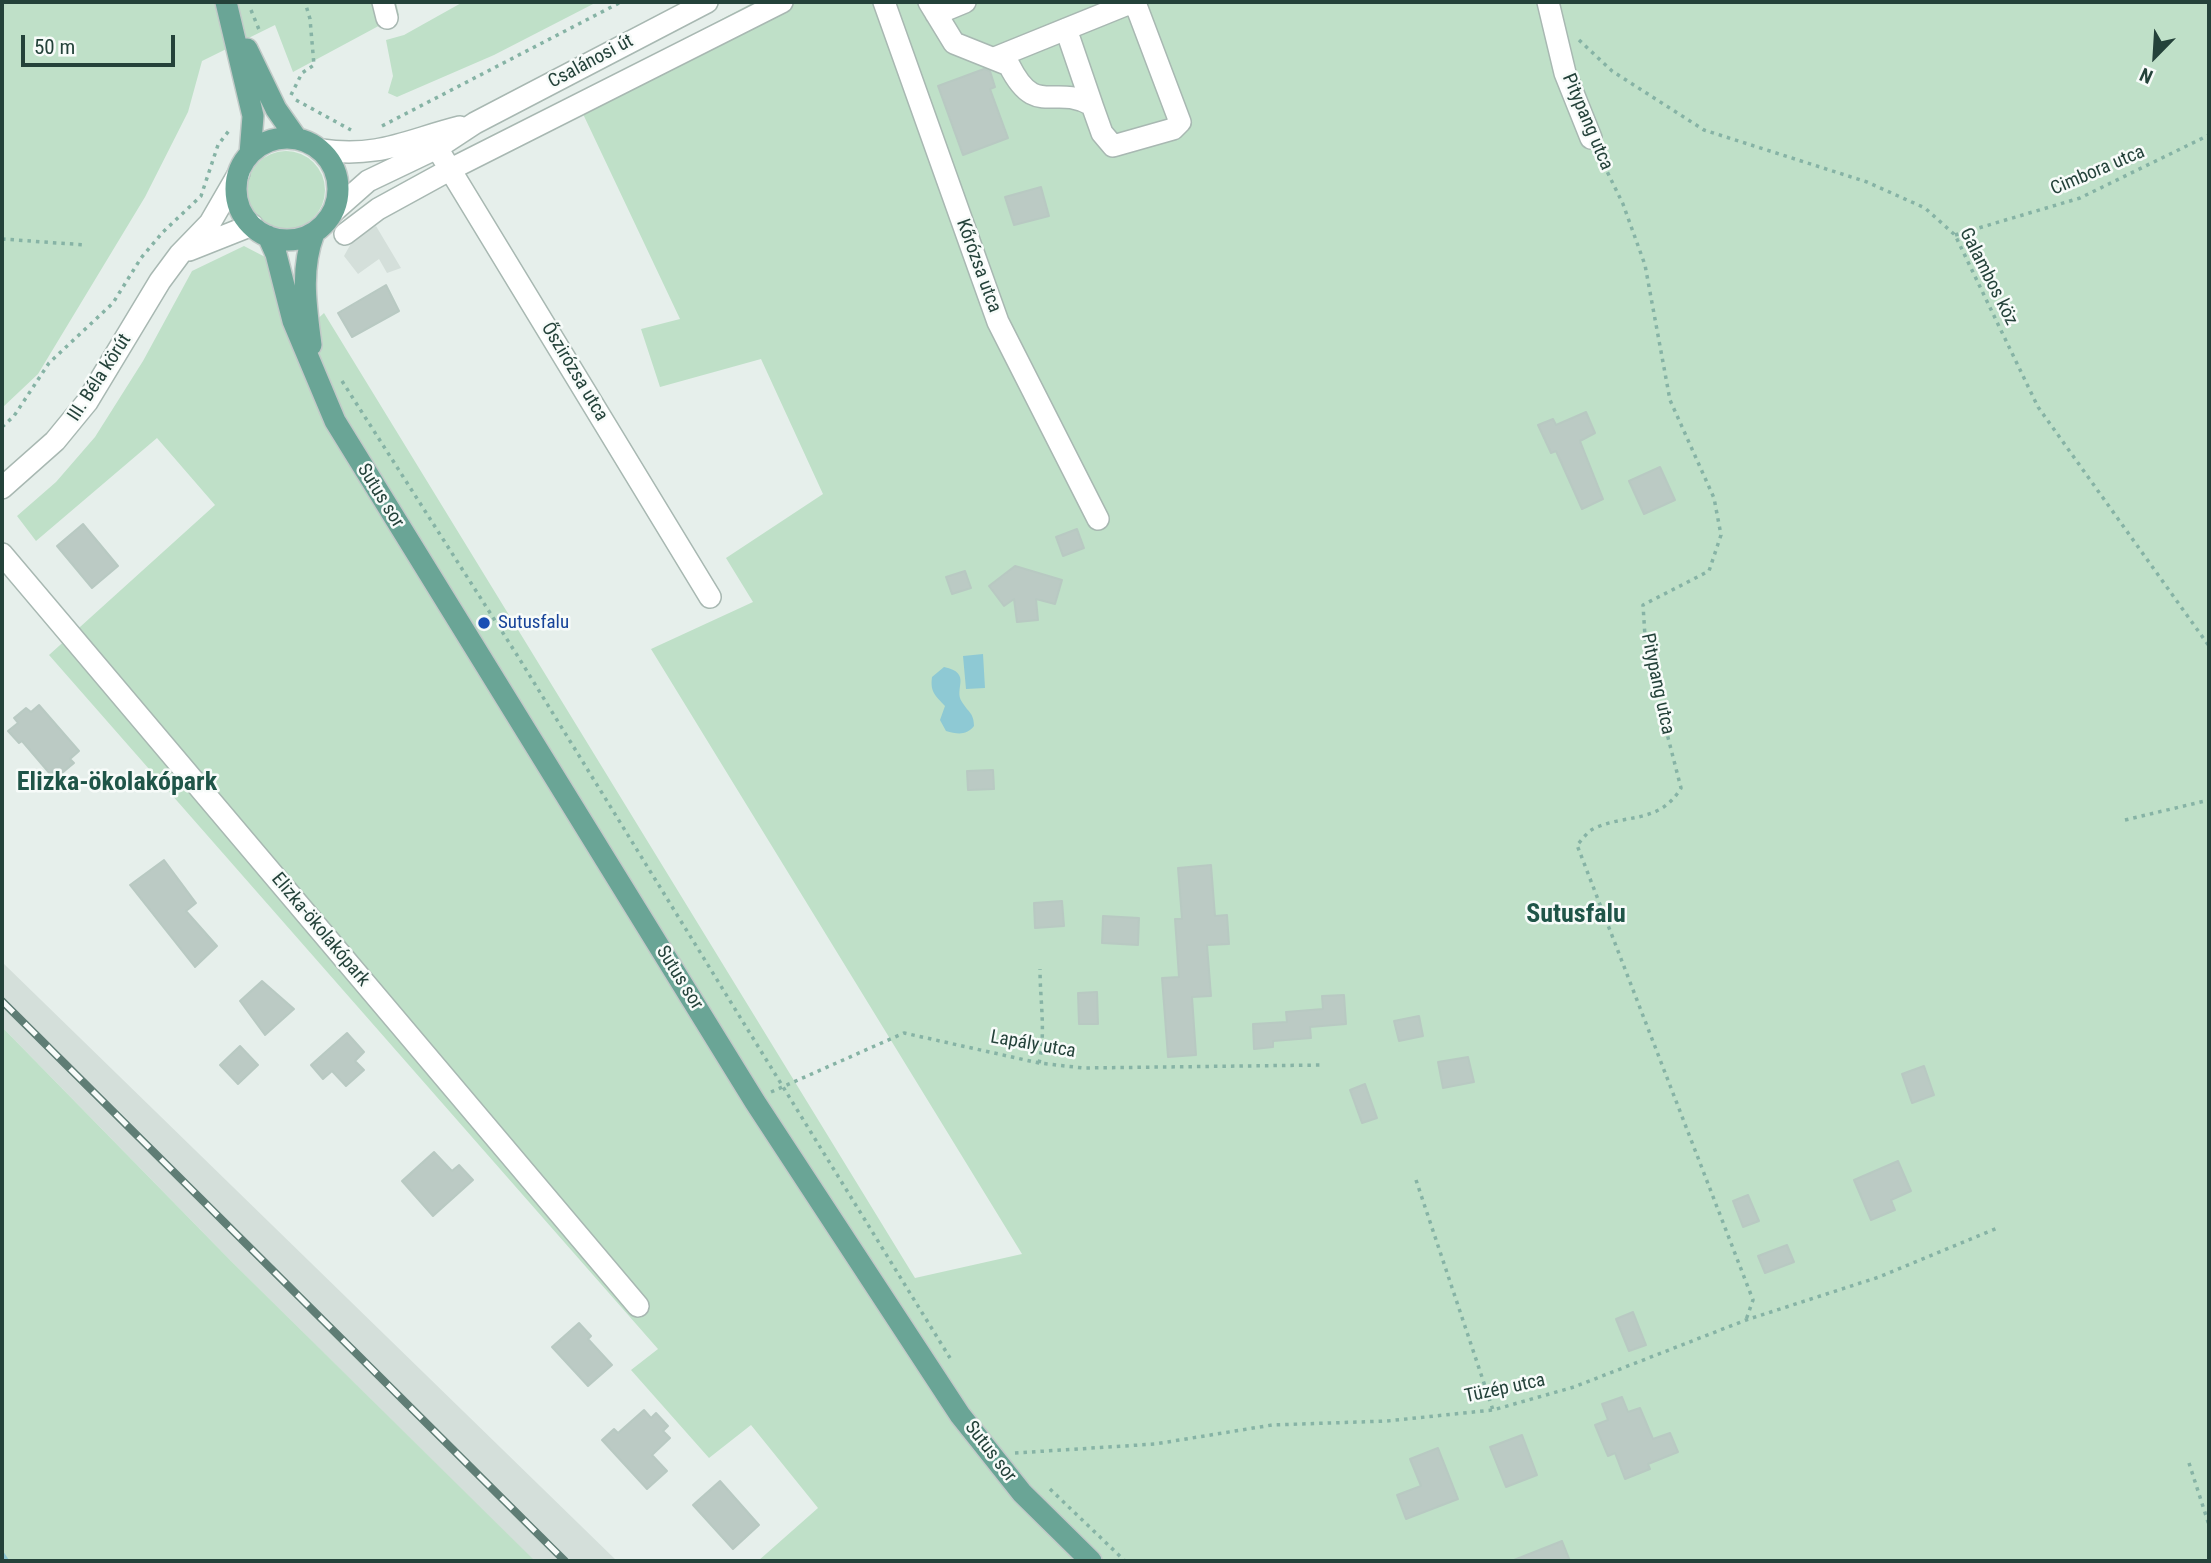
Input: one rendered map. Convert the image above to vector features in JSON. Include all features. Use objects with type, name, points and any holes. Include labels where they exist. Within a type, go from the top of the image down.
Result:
[{"type":"main road","points":[[228,9],[283,103],[297,139]]},
{"type":"main road","points":[[228,9],[253,116],[237,184],[239,206],[276,254],[293,321],[314,364]]},
{"type":"main road","points":[[244,163],[271,140],[297,139],[321,150],[332,163],[338,178],[334,211],[314,233],[305,263],[305,298],[314,364]]},
{"type":"main road","points":[[260,231],[292,240],[314,233]]},
{"type":"main road","name":"Sutus sor","points":[[314,364],[335,421],[359,462],[755,1102],[960,1415],[1022,1493],[1091,1561]]},
{"type":"street","name":"Csalánosi út","points":[[334,211],[368,181],[437,148],[475,123],[707,2]]},
{"type":"street","points":[[345,234],[378,209],[451,169],[782,2]]},
{"type":"street","name":"Kőrózsa utca","points":[[884,2],[998,322],[1098,519]]},
{"type":"street","points":[[965,2],[932,8],[954,43],[967,50],[997,57],[1009,65],[1019,85],[1040,99],[1079,98],[1092,105]]},
{"type":"street","points":[[997,57],[1066,29],[1129,4],[1138,8],[1180,122],[1173,129],[1113,146],[1102,133],[1066,29]]},
{"type":"street","name":"Pitypang utca","points":[[1551,10],[1565,73],[1591,138]]},
{"type":"street","name":"Csalánosi út","points":[[321,150],[360,154],[379,152],[424,136],[475,123]]},
{"type":"street","name":"Őszirózsa utca","points":[[437,148],[710,597]]},
{"type":"street","name":"III. Béla körút","points":[[2,488],[55,441],[87,402],[160,281],[180,254],[211,223],[244,163]]},
{"type":"street","points":[[180,254],[260,231]]},
{"type":"street","name":"Elizka-ökolakópark","points":[[2,554],[638,1306]]},
{"type":"path","points":[[305,2],[314,65],[302,73],[283,103],[356,134],[360,154]]},
{"type":"path","points":[[370,132],[621,2]]},
{"type":"path","name":"Galambos köz","points":[[1551,10],[1612,71],[1704,130],[1867,182],[1925,208],[1955,235],[2038,407],[2209,646]]},
{"type":"path","points":[[2,428],[14,416],[49,363],[113,303],[141,258],[163,232],[201,196],[218,145],[231,127],[253,116]]},
{"type":"path","name":"Cimbora utca","points":[[1955,235],[2080,198],[2209,135]]},
{"type":"path","name":"Pitypang utca","points":[[1591,138],[1623,204],[1645,265],[1670,400],[1714,498],[1721,535],[1709,571],[1643,605],[1646,652],[1681,788],[1672,803],[1653,814],[1591,829],[1577,845],[1753,1300],[1746,1320]]},
{"type":"path","points":[[2,239],[86,245]]},
{"type":"path","points":[[341,380],[517,655],[954,1364]]},
{"type":"path","points":[[2125,820],[2209,800]]},
{"type":"path","points":[[1039,1063],[1045,1033],[1039,989],[1040,969]]},
{"type":"path","name":"Lapály utca","points":[[755,1102],[782,1085],[904,1033],[1039,1063],[1083,1068],[1323,1065]]},
{"type":"path","points":[[1416,1180],[1493,1410]]},
{"type":"path","name":"Tüzép utca","points":[[1022,1462],[1013,1453],[1155,1444],[1272,1425],[1387,1420],[1493,1410],[1574,1387],[1746,1320],[1879,1278],[2000,1227]]},
{"type":"path","points":[[2189,1463],[2209,1525]]},
{"type":"path","points":[[1041,1480],[1125,1561]]},
{"type":"shaded area","points":[[376,226],[401,268],[387,273],[379,259],[358,274],[344,256],[354,238]]},
{"type":"shaded area","points":[[2,962],[617,1561],[534,1561],[231,1261],[2,1027]]},
{"type":"green space","points":[[2,2],[396,2],[399,15],[293,72],[275,25],[202,61],[188,112],[145,197],[38,374],[2,408]]},
{"type":"green space","points":[[463,2],[597,2],[494,55],[397,97],[388,93],[393,76],[386,40],[404,35]]},
{"type":"green space","points":[[754,2],[2209,2],[2209,1561],[758,1561],[818,1508],[751,1425],[709,1458],[631,1370],[658,1349],[49,655],[215,505],[157,438],[36,541],[17,516],[56,482],[95,437],[143,361],[192,271],[244,246],[269,259],[300,335],[324,313],[915,1278],[1022,1254],[651,649],[753,602],[726,558],[823,494],[761,359],[660,387],[641,329],[680,319],[575,97]]},
{"type":"green space","points":[[278,151],[294,151],[308,157],[319,168],[325,182],[325,198],[319,212],[308,223],[294,229],[278,229],[264,223],[253,212],[247,198],[247,182],[253,168],[264,157]]},
{"type":"green space","points":[[2,1027],[231,1261],[535,1561],[2,1561]]},
{"type":"water","points":[[983,654],[985,688],[966,689],[963,656]]},
{"type":"water","points":[[944,667],[958,673],[960,677],[960,697],[973,718],[974,726],[965,733],[946,731],[940,720],[945,706],[934,693],[932,677]]},
{"type":"building","points":[[984,69],[990,71],[995,87],[990,89],[1008,138],[963,155],[938,86]]},
{"type":"building","points":[[1041,187],[1049,216],[1014,225],[1005,197]]},
{"type":"building","points":[[386,285],[399,311],[352,337],[338,313]]},
{"type":"building","points":[[1586,412],[1595,433],[1580,441],[1603,499],[1582,509],[1556,451],[1551,453],[1538,425],[1553,419],[1556,425]]},
{"type":"building","points":[[1660,467],[1675,500],[1644,514],[1629,481]]},
{"type":"building","points":[[83,524],[118,566],[92,588],[57,546]]},
{"type":"building","points":[[1077,529],[1084,548],[1063,556],[1056,537]]},
{"type":"building","points":[[1015,566],[1062,580],[1055,604],[1036,599],[1038,620],[1017,622],[1014,599],[1004,606],[989,586]]},
{"type":"building","points":[[965,571],[971,588],[952,594],[946,577]]},
{"type":"building","points":[[39,705],[79,751],[70,759],[74,763],[62,773],[58,769],[51,775],[22,741],[19,743],[8,731],[18,723],[14,718],[26,708],[31,712]]},
{"type":"building","points":[[993,770],[994,789],[968,790],[967,771]]},
{"type":"building","points":[[164,860],[196,903],[186,911],[217,946],[195,967],[130,885]]},
{"type":"building","points":[[1211,865],[1215,916],[1227,915],[1229,944],[1207,945],[1211,996],[1192,997],[1196,1055],[1168,1057],[1162,978],[1179,977],[1175,919],[1182,919],[1178,868]]},
{"type":"building","points":[[1062,901],[1064,926],[1035,928],[1034,903]]},
{"type":"building","points":[[1103,916],[1139,918],[1138,945],[1102,943]]},
{"type":"building","points":[[262,981],[294,1009],[265,1035],[240,1001]]},
{"type":"building","points":[[1097,992],[1098,1024],[1079,1024],[1078,993]]},
{"type":"building","points":[[1344,995],[1346,1024],[1310,1027],[1311,1038],[1273,1041],[1273,1047],[1254,1049],[1253,1024],[1287,1022],[1286,1012],[1323,1009],[1322,996]]},
{"type":"building","points":[[1419,1016],[1423,1036],[1399,1041],[1394,1021]]},
{"type":"building","points":[[347,1033],[364,1052],[355,1061],[364,1070],[346,1086],[332,1071],[323,1079],[311,1065]]},
{"type":"building","points":[[240,1046],[258,1065],[238,1084],[220,1065]]},
{"type":"building","points":[[1468,1057],[1474,1082],[1443,1088],[1438,1062]]},
{"type":"building","points":[[1924,1066],[1934,1095],[1912,1103],[1902,1074]]},
{"type":"building","points":[[1365,1084],[1377,1118],[1362,1123],[1350,1090]]},
{"type":"building","points":[[434,1152],[452,1171],[459,1165],[473,1180],[433,1216],[402,1181]]},
{"type":"building","points":[[1898,1161],[1911,1191],[1891,1200],[1895,1210],[1871,1220],[1854,1180]]},
{"type":"building","points":[[1748,1195],[1759,1221],[1743,1227],[1733,1201]]},
{"type":"building","points":[[1787,1245],[1794,1262],[1765,1273],[1758,1256]]},
{"type":"building","points":[[1633,1312],[1646,1345],[1629,1351],[1616,1319]]},
{"type":"building","points":[[579,1323],[591,1336],[588,1339],[612,1365],[588,1386],[552,1347]]},
{"type":"building","points":[[1622,1397],[1628,1412],[1640,1408],[1653,1439],[1670,1433],[1678,1452],[1648,1464],[1650,1469],[1625,1479],[1615,1453],[1608,1456],[1595,1425],[1608,1420],[1602,1404]]},
{"type":"building","points":[[644,1410],[651,1418],[656,1413],[668,1426],[663,1431],[670,1438],[652,1455],[667,1471],[647,1489],[602,1440],[614,1429],[618,1433]]},
{"type":"building","points":[[1522,1435],[1537,1475],[1506,1487],[1490,1447]]},
{"type":"building","points":[[1438,1448],[1458,1499],[1406,1519],[1397,1495],[1421,1486],[1410,1459]]},
{"type":"building","points":[[720,1481],[759,1525],[733,1549],[693,1505]]},
{"type":"building","points":[[1562,1541],[1570,1561],[1514,1561],[1514,1560]]},
{"type":"waterway","points":[[2,1555],[6,1561]]},
{"type":"railway","points":[[2,1001],[565,1561]]},
{"type":"place","name":"Sutusfalu","points":[[484,623]]},
{"type":"district","name":"Elizka-ökolakópark","points":[[117,783]]},
{"type":"district","name":"Sutusfalu","points":[[1576,915]]}]
